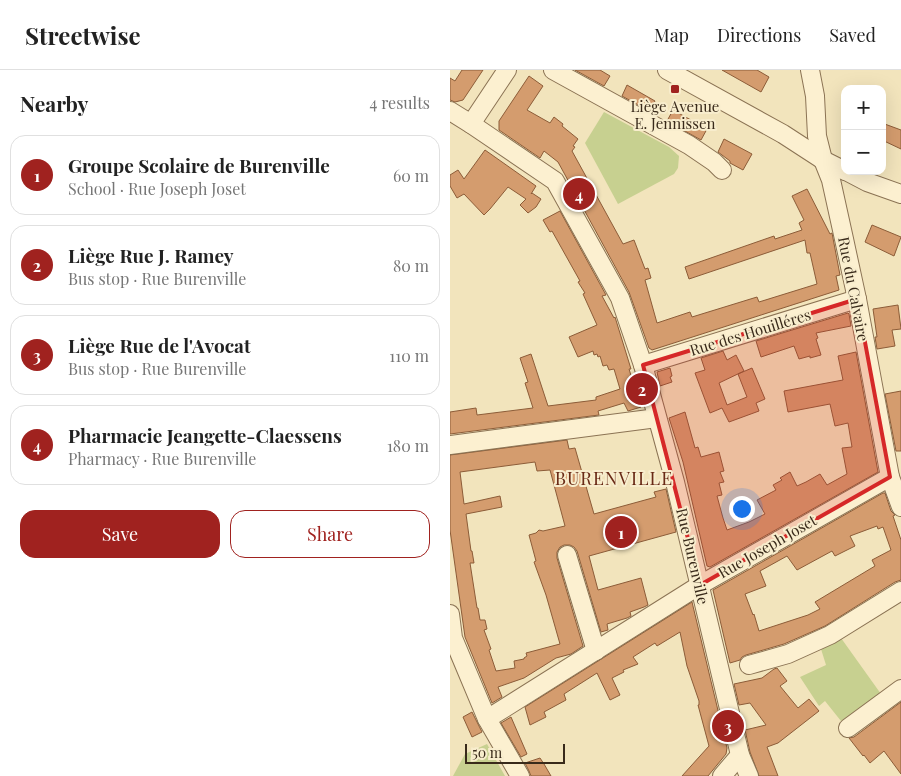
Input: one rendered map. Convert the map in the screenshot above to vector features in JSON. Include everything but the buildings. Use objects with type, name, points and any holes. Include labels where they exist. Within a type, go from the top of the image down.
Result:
[{"type":"street","points":[[458,119],[507,70]]},
{"type":"street","points":[[553,70],[689,145],[714,162],[722,170]]},
{"type":"street","points":[[666,70],[783,134],[823,160],[841,169]]},
{"type":"street","name":"Rue du Calvaire","points":[[810,70],[815,96],[817,136],[823,160],[831,180],[857,299],[890,477],[901,507]]},
{"type":"street","name":"Rue Burenville","points":[[458,119],[555,181],[620,298],[643,365],[675,482],[740,755],[749,776]]},
{"type":"street","points":[[854,175],[867,182],[901,194]]},
{"type":"street","name":"Rue des Houilléres","points":[[643,365],[857,299]]},
{"type":"street","points":[[450,445],[657,418]]},
{"type":"street","name":"Rue Joseph Joset","points":[[487,720],[700,585],[890,477]]},
{"type":"street","points":[[567,555],[596,651]]},
{"type":"street","points":[[749,665],[788,654],[830,635],[901,591]]},
{"type":"street","points":[[450,614],[453,638],[487,720],[520,776]]},
{"type":"street","points":[[848,728],[901,689]]},
{"type":"street","points":[[722,776],[740,755]]},
{"type":"highlighted area","points":[[857,299],[890,477],[700,585],[643,365]]},
{"type":"green space","points":[[604,112],[669,147],[679,156],[678,168],[674,174],[618,204],[585,143]]},
{"type":"green space","points":[[841,638],[881,694],[841,721],[825,701],[819,706],[800,677],[826,665],[821,649]]},
{"type":"green space","points":[[487,744],[505,776],[453,776],[465,754]]},
{"type":"place","name":"Liège Avenue E. Jennissen","points":[[675,89]]},
{"type":"place","name":"Pharmacie Jeangette-Claessens","points":[[579,194]]},
{"type":"place","name":"Liège Rue J. Ramey","points":[[642,389]]},
{"type":"place","name":"Groupe Scolaire de Burenville","points":[[621,532]]},
{"type":"place","name":"Liège Rue de l'Avocat","points":[[728,726]]},
{"type":"district","name":"BURENVILLE","points":[[614,478]]}]
